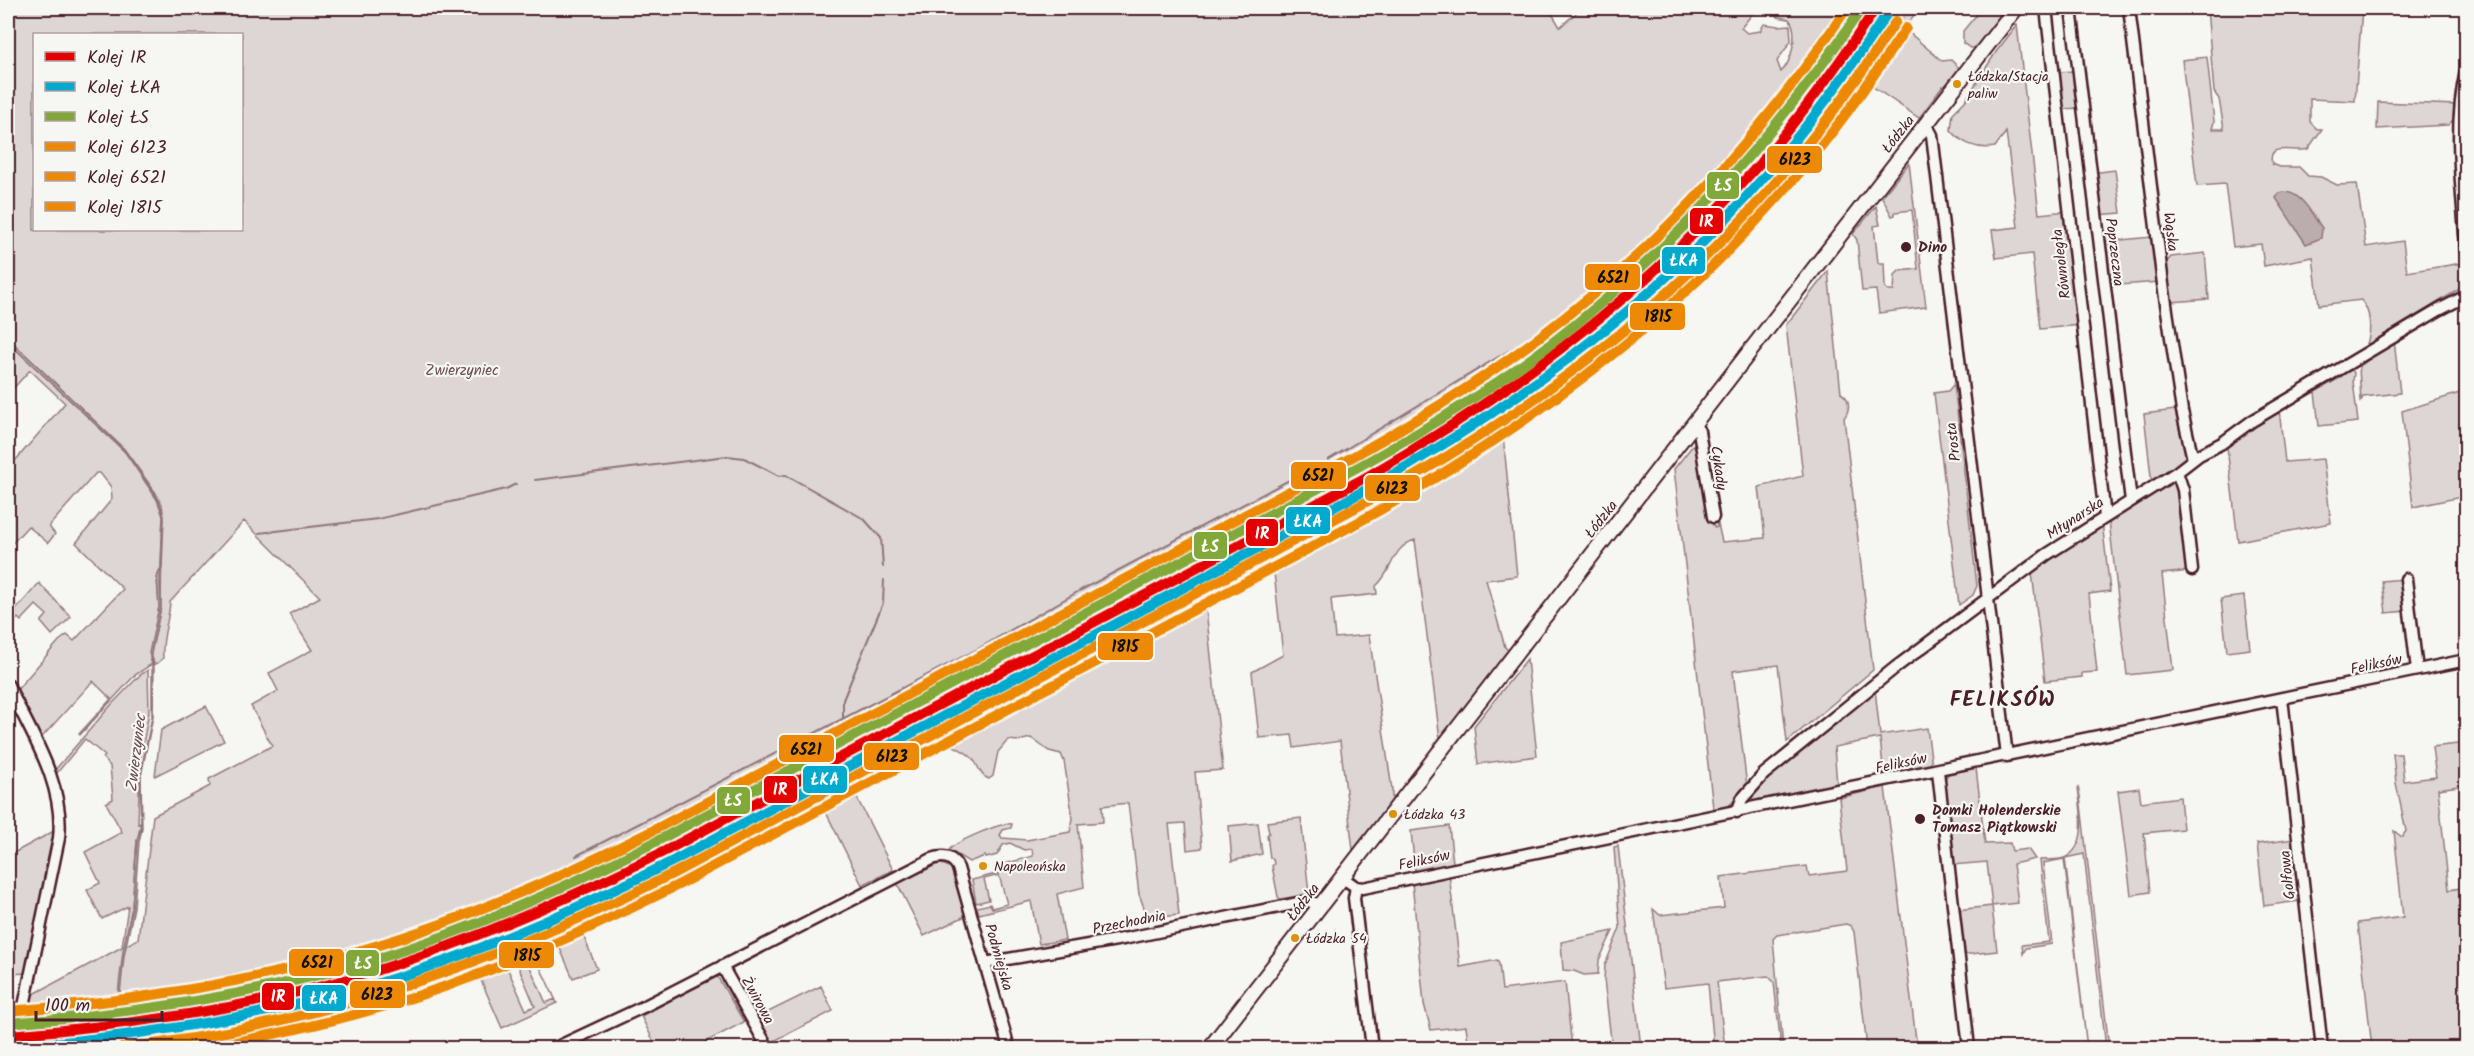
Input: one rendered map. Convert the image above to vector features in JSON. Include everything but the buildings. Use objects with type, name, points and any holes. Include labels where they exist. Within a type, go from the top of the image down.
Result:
[{"type":"main road","name":"Łódzka","points":[[1210,1048],[2016,8]]},
{"type":"street","name":"Równoległa","points":[[2046,8],[2105,517]]},
{"type":"street","name":"Poprzeczna","points":[[2071,8],[2131,501]]},
{"type":"street","name":"Wąska","points":[[2129,8],[2165,296],[2182,411],[2193,459]]},
{"type":"street","points":[[2466,71],[2460,100],[2458,130],[2466,251]]},
{"type":"street","name":"Prosta","points":[[1926,124],[1932,135],[2007,756]]},
{"type":"street","name":"Młynarska","points":[[1737,812],[1742,799],[1764,774],[1896,667],[2046,555],[2177,472],[2193,459],[2399,333],[2466,296]]},
{"type":"street","name":"Cykady","points":[[1694,424],[1699,431],[1713,517]]},
{"type":"street","points":[[2177,472],[2183,490],[2192,570]]},
{"type":"street","points":[[2406,579],[2417,670]]},
{"type":"street","name":"Feliksów","points":[[1356,887],[1363,888],[1938,771],[2466,660]]},
{"type":"street","points":[[8,685],[49,772],[61,814],[60,838],[23,1015],[22,1048]]},
{"type":"street","name":"Golfowa","points":[[2282,698],[2322,1048]]},
{"type":"street","points":[[1938,771],[1969,1048]]},
{"type":"street","name":"Podmiejska","points":[[722,966],[932,859],[941,856],[950,858],[957,865],[960,873],[1009,1048]]},
{"type":"street","points":[[1343,878],[1356,887],[1354,898],[1372,1048]]},
{"type":"street","name":"Przechodnia","points":[[985,963],[1128,938],[1308,901],[1321,906]]},
{"type":"street","points":[[555,1048],[722,966]]},
{"type":"street","name":"Żwirowa","points":[[722,966],[768,1048]]},
{"type":"green space","name":"Zwierzyniec","points":[[8,8],[1556,8],[1551,12],[1560,27],[1577,12],[1578,8],[1757,8],[1741,28],[1747,33],[1760,31],[1764,24],[1790,25],[1791,41],[1777,61],[1781,72],[1791,54],[1794,31],[1789,19],[1778,17],[1774,8],[1850,8],[1802,78],[1710,184],[1640,256],[1571,313],[1313,480],[615,853],[571,872],[564,870],[433,928],[394,941],[314,957],[316,965],[114,1002],[119,1016],[112,1018],[111,1014],[111,1018],[26,1026],[30,996],[122,947],[128,906],[102,919],[87,890],[100,883],[85,852],[122,832],[106,803],[113,799],[110,766],[103,758],[105,756],[85,739],[54,778],[54,771],[112,704],[140,675],[148,670],[149,713],[140,761],[138,824],[141,823],[137,841],[132,907],[125,946],[138,939],[153,816],[210,786],[209,779],[272,746],[251,706],[278,691],[269,673],[312,650],[289,614],[320,597],[244,521],[170,602],[163,658],[154,664],[151,653],[161,607],[162,537],[161,568],[157,577],[159,607],[150,656],[152,664],[135,675],[80,735],[111,699],[93,681],[42,737],[44,741],[38,742],[16,691],[59,641],[67,635],[74,641],[123,589],[76,543],[112,499],[111,487],[100,473],[96,473],[50,525],[55,534],[48,543],[28,526],[8,548],[8,469],[65,403],[30,370],[8,394],[8,342],[125,452],[160,504],[163,516],[162,536],[164,521],[162,504],[124,449],[8,338]]},
{"type":"green space","points":[[1908,8],[1917,8],[1906,30],[1942,61],[1951,60],[1958,67],[1957,74],[1947,88],[1943,86],[1919,118],[1866,82],[1890,48],[1888,45]]},
{"type":"green space","points":[[1982,8],[1999,8],[2001,20],[1981,47],[1970,48],[1963,43],[1963,31]]},
{"type":"green space","points":[[2207,8],[2362,8],[2355,101],[2310,99],[2310,122],[2317,129],[2322,129],[2308,149],[2283,149],[2273,152],[2272,164],[2280,167],[2299,167],[2308,176],[2321,177],[2337,185],[2357,184],[2366,247],[2403,241],[2407,272],[2463,263],[2463,282],[2458,290],[2366,346],[2370,322],[2364,304],[2361,300],[2319,305],[2313,257],[2264,266],[2261,244],[2233,247],[2225,184],[2197,186],[2182,60],[2207,57],[2214,122],[2212,129],[2224,129],[2219,99],[2214,92]]},
{"type":"green space","points":[[2017,25],[2039,214],[2067,211],[2081,325],[2040,329],[2032,254],[1996,258],[1992,230],[2018,227],[2006,132],[1995,147],[1982,148],[1965,142],[1951,130],[1953,113],[1965,101],[1996,52]]},
{"type":"green space","points":[[2076,71],[2081,108],[2061,109],[2057,72]]},
{"type":"green space","points":[[2378,102],[2457,105],[2453,120],[2448,125],[2377,129]]},
{"type":"green space","points":[[1909,163],[1926,307],[1879,313],[1876,290],[1862,291],[1857,240],[1853,234],[1876,206],[1880,225],[1874,226],[1878,263],[1884,263],[1885,287],[1888,291],[1894,291],[1895,275],[1899,271],[1918,269],[1912,210],[1895,212],[1892,216],[1882,197]]},
{"type":"green space","points":[[2115,170],[2121,213],[2097,215],[2092,173]]},
{"type":"green space","points":[[2152,237],[2160,282],[2105,286],[2100,242]]},
{"type":"green space","points":[[2205,253],[2209,299],[2171,302],[2165,264],[2171,257]]},
{"type":"green space","points":[[1828,271],[1841,393],[1847,398],[1848,405],[1844,418],[1873,670],[1787,742],[1778,665],[1733,671],[1747,787],[1725,810],[1713,808],[1674,469],[1697,440],[1711,522],[1715,528],[1717,527],[1715,511],[1722,542],[1765,538],[1759,487],[1803,476],[1786,325]]},
{"type":"green space","points":[[2394,340],[2400,393],[2363,397],[2361,401],[2359,367]]},
{"type":"green space","points":[[2348,370],[2354,373],[2358,422],[2319,426],[2315,392],[2340,378]]},
{"type":"green space","points":[[1954,384],[1977,586],[1973,595],[1959,605],[1934,393],[1948,391]]},
{"type":"green space","points":[[2466,391],[2466,496],[2413,507],[2402,411]]},
{"type":"green space","points":[[2279,409],[2285,462],[2323,459],[2331,523],[2238,541],[2227,447]]},
{"type":"green space","points":[[2175,410],[2179,413],[2187,455],[2185,460],[2152,485],[2144,414]]},
{"type":"green space","points":[[1502,425],[1517,576],[1486,580],[1505,647],[1508,650],[1440,739],[1415,540],[1401,548],[1376,586],[1377,594],[1331,599],[1335,638],[1369,635],[1392,789],[1392,801],[1353,850],[1340,741],[1294,748],[1292,735],[1259,738],[1252,672],[1283,655],[1272,554],[1408,481],[1469,445],[1478,444],[1478,451]]},
{"type":"green space","points":[[2177,478],[2190,571],[2162,574],[2173,670],[2127,675],[2109,521]]},
{"type":"green space","points":[[2102,522],[2110,591],[2089,594],[2097,672],[2082,673],[2082,677],[2045,681],[2032,572]]},
{"type":"green space","points":[[2403,579],[2407,611],[2386,613],[2382,581]]},
{"type":"green space","points":[[39,583],[71,617],[52,635],[41,622],[47,615],[36,605],[21,621],[18,618],[8,629],[8,619]]},
{"type":"green space","points":[[1204,590],[1223,770],[1195,772],[1202,848],[1187,850],[1185,823],[1169,824],[1179,915],[1150,918],[1147,916],[1139,894],[1128,803],[1102,806],[1103,822],[1078,824],[1084,887],[1057,894],[1065,940],[1039,944],[1031,901],[979,914],[977,907],[990,904],[992,908],[1007,904],[999,875],[984,879],[989,900],[976,903],[972,880],[1011,870],[1010,868],[999,871],[997,866],[1033,856],[1032,849],[1024,850],[1010,843],[1003,845],[997,855],[986,858],[985,856],[969,862],[949,850],[979,833],[1007,824],[1012,824],[1011,828],[1003,830],[1000,835],[1002,838],[1027,840],[1070,832],[1073,819],[1064,761],[1061,754],[1049,751],[1031,738],[1018,741],[1008,740],[998,752],[993,776],[989,779],[983,775],[970,756],[936,734],[1080,657],[1091,661],[1109,641]]},
{"type":"green space","points":[[2244,596],[2250,649],[2227,652],[2221,599]]},
{"type":"green space","points":[[1527,659],[1537,756],[1478,764],[1474,726]]},
{"type":"green space","points":[[1875,689],[1880,735],[1927,728],[1932,766],[1884,776],[1880,738],[1834,747],[1837,785],[1733,809],[1760,783]]},
{"type":"green space","points":[[206,706],[224,741],[155,776],[161,730]]},
{"type":"green space","points":[[833,742],[836,750],[661,844],[554,896],[450,938],[343,971],[235,997],[124,1016],[122,1012],[121,1016],[117,1010],[118,1004],[124,1004],[126,1010],[125,1004],[373,959],[374,961],[435,940],[495,917],[610,865],[722,807]]},
{"type":"green space","points":[[2466,743],[2466,785],[2438,789],[2449,890],[2466,887],[2466,994],[2461,995],[2466,1048],[2372,1048],[2358,923],[2403,917],[2394,831],[2402,837],[2406,831],[2396,783],[2393,754],[2401,754],[2404,781],[2436,777],[2432,747]]},
{"type":"green space","points":[[1976,768],[1985,844],[2010,843],[2012,851],[2028,849],[2035,859],[2013,864],[2018,903],[1992,906],[1987,862],[1952,865],[1942,784],[1948,774]]},
{"type":"green space","points":[[848,780],[893,870],[862,885],[818,796]]},
{"type":"green space","points":[[1885,787],[1917,1048],[1867,1048],[1854,932],[1851,926],[1846,924],[1777,935],[1773,939],[1783,1048],[1781,1048],[1774,982],[1768,976],[1717,982],[1725,1048],[1714,1048],[1708,983],[1664,988],[1653,909],[1660,915],[1724,908],[1721,877],[1807,866],[1809,876],[1847,871],[1839,798]]},
{"type":"green space","points":[[2078,787],[2109,1048],[2106,1048],[2084,854],[2065,858],[2087,1048],[2064,859],[2043,863],[2052,944],[2026,948],[2023,954],[2022,945],[2049,942],[2040,860],[2064,858],[2072,853],[2077,845],[2082,826]]},
{"type":"green space","points":[[2139,788],[2141,802],[2180,797],[2183,829],[2144,833],[2150,892],[2131,895],[2118,791]]},
{"type":"green space","points":[[54,804],[58,816],[27,973],[8,974],[8,856],[54,831]]},
{"type":"green space","points":[[1301,818],[1309,894],[1280,899],[1272,866],[1273,859],[1270,858],[1267,822]]},
{"type":"green space","points":[[1258,823],[1262,854],[1232,861],[1229,826]]},
{"type":"green space","points":[[1449,826],[1453,863],[1415,871],[1411,831]]},
{"type":"green space","points":[[2294,839],[2299,901],[2264,906],[2257,844]]},
{"type":"green space","points":[[1618,846],[1641,1048],[1612,1048],[1604,979],[1605,965],[1620,928],[1614,847]]},
{"type":"green space","points":[[937,862],[952,868],[965,916],[924,936],[897,883]]},
{"type":"green space","points":[[1449,874],[1460,967],[1497,960],[1502,990],[1565,982],[1572,1048],[1469,1048],[1466,1026],[1431,1030],[1424,1004],[1412,882]]},
{"type":"green space","points":[[1992,906],[1997,951],[1962,955],[1957,910]]},
{"type":"green space","points":[[579,925],[597,969],[573,978],[554,935]]},
{"type":"green space","points":[[1613,931],[1599,960],[1598,974],[1584,975],[1563,970],[1561,942]]},
{"type":"green space","points":[[530,946],[534,954],[526,958],[546,1003],[555,999],[548,984],[557,1003],[502,1028],[476,969]],"holes":[[[516,961],[535,1006],[526,1010],[506,965]]]},
{"type":"green space","points":[[717,976],[744,1022],[694,1048],[657,1048],[641,1016]]},
{"type":"green space","points":[[821,986],[833,1011],[770,1043],[756,1018]]},
{"type":"green space","points":[[285,1020],[294,1048],[129,1048],[129,1041],[136,1039]]},
{"type":"green space","points":[[119,1030],[120,1048],[26,1048],[25,1037],[107,1031],[108,1034],[108,1031]]},
{"type":"shaded area","points":[[2284,192],[2296,196],[2306,205],[2322,228],[2321,238],[2306,244],[2276,198],[2279,193]]},
{"type":"shaded area","points":[[8,338],[124,449],[156,493],[164,516],[162,568],[160,577],[161,607],[151,653],[154,668],[153,716],[141,776],[142,828],[134,907],[124,956],[120,994],[117,1000],[121,1016],[119,1016],[115,997],[118,994],[123,951],[132,907],[137,841],[141,827],[140,775],[152,717],[152,664],[149,653],[159,607],[157,577],[161,568],[163,516],[155,494],[125,452],[8,342]]},
{"type":"waterway","points":[[1328,460],[1571,313],[1720,169],[1770,113],[1847,8]]},
{"type":"waterway","points":[[522,906],[591,875],[720,809],[834,742],[1010,655],[1446,418],[1534,359],[1621,289],[1694,220],[1784,115],[1862,8]]},
{"type":"waterway","points":[[535,480],[727,456],[744,458],[779,476],[786,475],[864,519],[881,538],[883,567]]},
{"type":"waterway","points":[[576,856],[976,650],[1081,590],[1316,466]]},
{"type":"waterway","points":[[259,533],[378,519],[506,489],[516,484]]},
{"type":"waterway","points":[[843,718],[843,700],[883,603],[884,580]]},
{"type":"waterway","name":"Zwierzyniec","points":[[120,1016],[122,1048]]},
{"type":"rail line","name":"6521","points":[[8,1011],[143,997],[233,982],[365,949],[476,911],[584,864],[654,830],[1327,471],[1461,392],[1538,338],[1626,266],[1707,186],[1744,143],[1780,100],[1847,8]]},
{"type":"rail line","name":"ŁS","points":[[8,1023],[145,1009],[281,984],[408,949],[518,907],[659,840],[1360,466],[1443,418],[1522,365],[1594,309],[1637,271],[1719,190],[1757,147],[1829,56],[1862,8]]},
{"type":"rail line","name":"IR","points":[[8,1035],[147,1020],[285,995],[413,959],[523,917],[665,851],[1359,481],[1414,449],[1519,380],[1618,303],[1665,261],[1710,217],[1770,152],[1818,92],[1876,8]]},
{"type":"rail line","name":"ŁKA","points":[[9,1047],[148,1032],[286,1007],[414,972],[527,929],[671,862],[1364,491],[1419,459],[1526,390],[1627,312],[1674,270],[1720,225],[1780,159],[1827,99],[1886,15]]},
{"type":"rail line","name":"6123","points":[[122,1048],[195,1038],[267,1024],[338,1006],[476,961],[544,934],[676,872],[1411,478],[1524,406],[1579,366],[1681,280],[1774,184],[1838,105],[1896,21]]},
{"type":"rail line","name":"1815","points":[[204,1048],[316,1025],[421,995],[535,952],[609,919],[682,883],[1414,491],[1528,418],[1635,336],[1685,292],[1734,245],[1814,155],[1846,114],[1906,28]]},
{"type":"place","name":"Łódzka/Stacja paliw","points":[[1957,84]]},
{"type":"place","name":"Dino","points":[[1906,247]]},
{"type":"place","name":"Łódzka 43","points":[[1393,814]]},
{"type":"place","name":"Domki Holenderskie Tomasz Piątkowski","points":[[1920,819]]},
{"type":"place","name":"Napoleońska","points":[[983,866]]},
{"type":"place","name":"Łódzka 54","points":[[1295,938]]},
{"type":"district","name":"FELIKSÓW","points":[[2003,699]]}]
